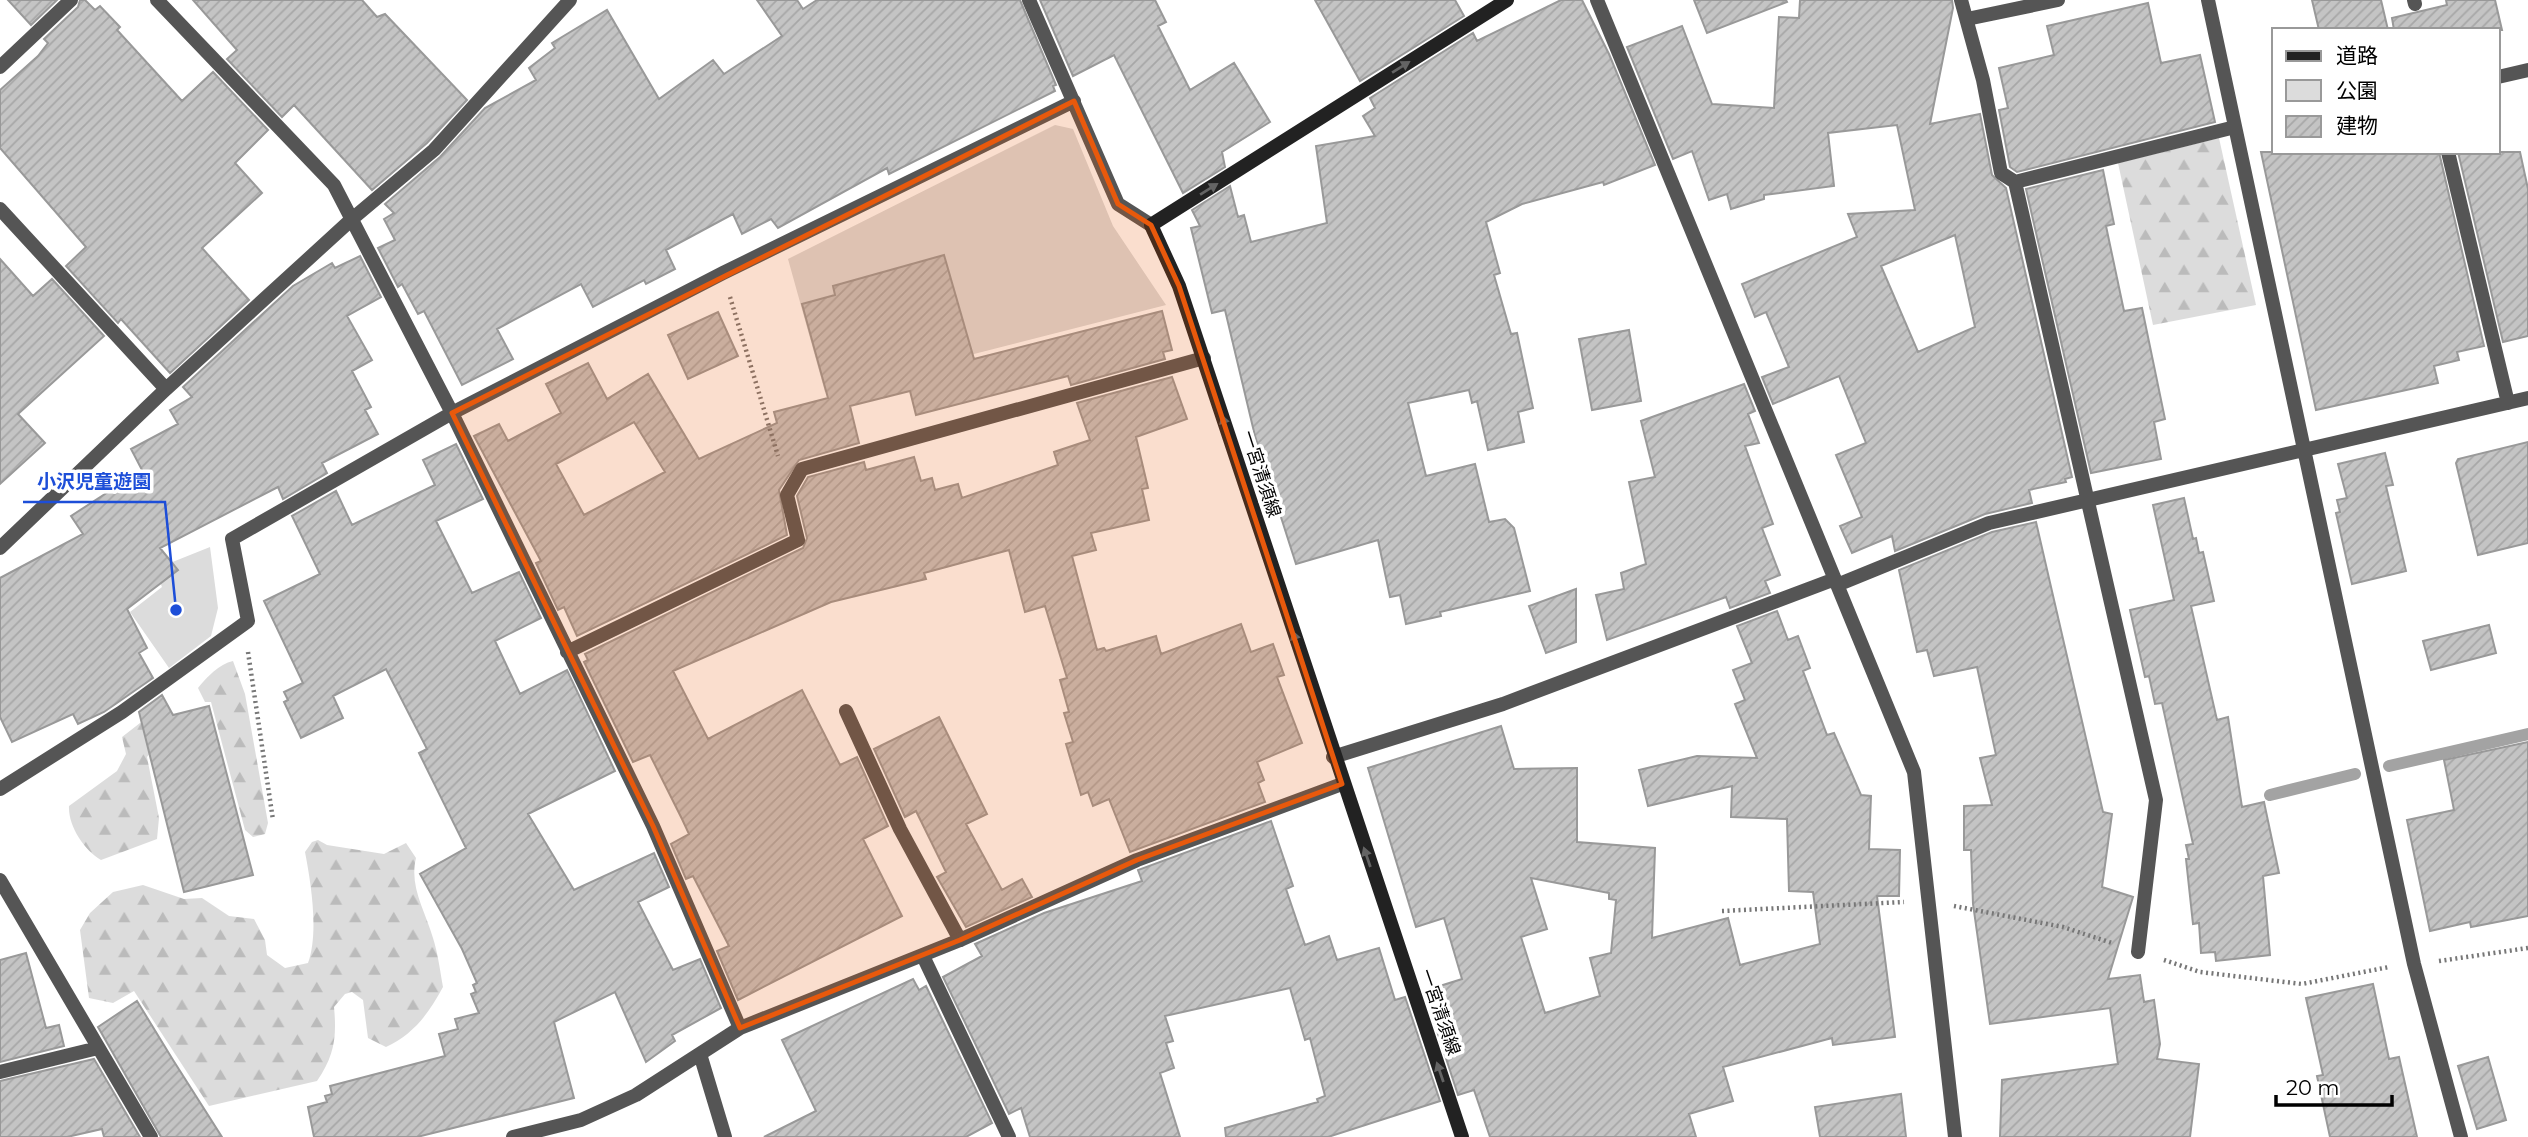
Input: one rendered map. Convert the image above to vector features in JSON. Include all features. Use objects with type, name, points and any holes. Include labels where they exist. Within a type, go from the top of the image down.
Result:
[{"type":"main road","points":[[1151,225],[1507,0]]},
{"type":"main road","name":"一宮清須線","points":[[1151,225],[1179,286],[1204,358],[1342,784],[1462,1137]]},
{"type":"street","points":[[0,67],[71,0]]},
{"type":"street","points":[[158,0],[334,185],[452,413],[653,826],[740,1028]]},
{"type":"street","points":[[0,548],[166,389],[352,219],[434,150],[570,0]]},
{"type":"street","points":[[1029,0],[1118,204],[1151,225]]},
{"type":"street","points":[[1597,0],[1914,772],[1955,1137]]},
{"type":"street","points":[[1961,0],[2001,173],[2015,182],[2156,800],[2138,952]]},
{"type":"street","points":[[1967,19],[2058,0]]},
{"type":"street","points":[[2208,0],[2414,964],[2461,1137]]},
{"type":"street","points":[[2500,77],[2528,70]]},
{"type":"street","points":[[0,789],[122,712],[248,621],[232,539],[452,413],[723,272],[1074,101]]},
{"type":"street","points":[[2015,182],[2235,127]]},
{"type":"street","points":[[2448,154],[2508,403]]},
{"type":"street","points":[[0,209],[166,389]]},
{"type":"street","points":[[567,652],[798,540],[787,495],[802,470],[1204,358]]},
{"type":"street","points":[[1334,757],[1503,704],[1989,523],[2528,398]]},
{"type":"street","points":[[846,711],[900,829],[960,940]]},
{"type":"street","points":[[513,1137],[581,1120],[636,1096],[740,1028],[923,956],[1137,860],[1342,784]]},
{"type":"street","points":[[0,880],[151,1137]]},
{"type":"street","points":[[923,956],[1009,1137]]},
{"type":"street","points":[[0,1072],[99,1048]]},
{"type":"street","points":[[700,1054],[725,1137]]},
{"type":"path","points":[[723,272],[781,465],[787,495]]},
{"type":"path","points":[[244,624],[273,820]]},
{"type":"path","points":[[1722,911],[1928,901],[2063,927],[2200,972],[2278,983],[2321,982],[2414,964],[2528,948]]},
{"type":"highlighted area","points":[[1074,101],[1118,204],[1151,225],[1179,286],[1342,784],[1137,860],[960,940],[740,1028],[653,826],[452,413]]},
{"type":"green space","points":[[1055,125],[1073,129],[1113,226],[1166,305],[825,392],[788,259]]},
{"type":"green space","points":[[2219,138],[2256,305],[2153,325],[2118,163]]},
{"type":"green space","points":[[210,547],[218,608],[211,636],[169,668],[130,612],[162,587],[155,569]]},
{"type":"green space","points":[[233,661],[245,694],[268,823],[265,834],[253,837],[245,830],[211,702],[205,702],[198,688],[218,668]]},
{"type":"green space","points":[[154,721],[154,748],[147,757],[159,818],[157,839],[101,860],[78,837],[71,821],[69,806],[117,771],[126,754],[122,737],[140,723]]},
{"type":"green space","points":[[318,840],[327,845],[384,854],[406,843],[416,858],[416,889],[435,944],[443,987],[420,1022],[405,1036],[386,1047],[368,1038],[363,1000],[352,992],[345,994],[334,1007],[333,1046],[317,1081],[209,1106],[134,991],[113,1003],[89,998],[80,930],[90,913],[113,892],[143,885],[184,899],[202,898],[229,916],[254,919],[265,940],[267,955],[285,968],[308,963],[313,923],[305,852],[312,842]]},
{"type":"building","points":[[8,0],[57,0],[31,25]]},
{"type":"building","points":[[80,0],[85,0],[95,10],[100,6],[120,27],[117,30],[182,101],[213,72],[268,130],[235,163],[262,193],[202,248],[249,300],[170,373],[121,319],[118,323],[66,266],[86,247],[0,148],[0,90],[38,56],[48,43],[44,39],[78,7]]},
{"type":"building","points":[[193,0],[362,0],[377,17],[385,14],[467,100],[427,143],[372,190],[294,105],[282,117],[227,59],[237,50]]},
{"type":"building","points":[[757,0],[797,0],[803,9],[817,0],[1020,0],[1056,85],[1053,86],[1055,91],[889,174],[887,168],[778,228],[771,219],[742,234],[733,214],[666,250],[675,269],[646,284],[644,280],[593,307],[581,284],[497,329],[513,359],[462,385],[424,311],[418,314],[402,284],[398,287],[378,248],[395,240],[384,219],[394,213],[385,204],[440,157],[485,108],[536,80],[529,68],[555,48],[552,43],[607,10],[659,99],[713,60],[724,74],[782,36]]},
{"type":"building","points":[[1040,0],[1155,0],[1166,22],[1158,26],[1190,90],[1234,63],[1270,122],[1222,152],[1225,167],[1183,193],[1114,55],[1073,76]]},
{"type":"building","points":[[1315,0],[1455,0],[1464,16],[1360,81]]},
{"type":"building","points":[[1561,0],[1582,0],[1609,54],[1655,165],[1604,185],[1603,182],[1522,204],[1486,222],[1500,273],[1494,275],[1511,334],[1517,333],[1533,408],[1518,412],[1524,442],[1488,450],[1477,401],[1472,403],[1469,390],[1408,403],[1426,476],[1475,464],[1489,522],[1505,519],[1514,528],[1530,591],[1440,612],[1441,616],[1406,624],[1400,595],[1390,597],[1378,540],[1296,564],[1255,436],[1225,310],[1212,313],[1191,228],[1200,226],[1192,210],[1230,186],[1238,217],[1244,215],[1251,242],[1327,223],[1316,146],[1375,136],[1363,116],[1375,108],[1370,98],[1473,33],[1477,41]]},
{"type":"building","points":[[1694,0],[1786,0],[1787,2],[1707,33]]},
{"type":"building","points":[[1800,0],[1952,0],[1953,8],[1930,124],[1980,114],[1992,175],[2006,188],[2072,477],[2065,479],[2066,482],[2029,490],[2032,503],[1985,514],[1895,551],[1892,536],[1852,553],[1840,526],[1862,517],[1836,455],[1866,443],[1839,376],[1773,404],[1762,377],[1789,367],[1766,312],[1755,317],[1742,284],[1857,237],[1848,214],[1915,210],[1897,125],[1828,133],[1834,186],[1764,195],[1764,199],[1731,209],[1727,194],[1709,200],[1692,151],[1673,159],[1627,47],[1682,26],[1712,104],[1774,108],[1779,17],[1799,18]],"holes":[[[1955,235],[1975,327],[1918,352],[1881,266]]]},
{"type":"building","points":[[2312,0],[2381,0],[2388,28],[2319,28]]},
{"type":"building","points":[[2446,0],[2495,0],[2502,30],[2394,28],[2392,18],[2447,5]]},
{"type":"building","points":[[2148,3],[2161,63],[2200,55],[2215,122],[2017,172],[2010,167],[1999,110],[2008,108],[1999,68],[2054,55],[2047,26]]},
{"type":"building","points":[[2261,152],[2439,154],[2484,346],[2457,352],[2459,360],[2434,366],[2438,383],[2316,410]]},
{"type":"building","points":[[2520,152],[2528,189],[2528,336],[2503,342],[2458,154]]},
{"type":"building","points":[[2103,170],[2114,224],[2106,226],[2124,311],[2142,308],[2165,419],[2154,422],[2161,459],[2091,473],[2026,189]]},
{"type":"building","points":[[944,255],[974,359],[1162,311],[1172,350],[1163,352],[1165,359],[1071,385],[1068,376],[916,415],[910,391],[850,406],[859,443],[799,460],[779,490],[787,535],[577,636],[564,607],[558,610],[536,563],[541,561],[474,436],[499,424],[508,441],[561,413],[546,384],[588,363],[607,399],[648,374],[699,459],[777,423],[774,412],[828,398],[802,304],[835,295],[833,286]],"holes":[[[634,422],[665,472],[584,515],[556,464]]]},
{"type":"building","points":[[360,256],[381,297],[347,316],[372,360],[352,371],[371,407],[365,410],[378,434],[322,463],[327,473],[283,499],[278,487],[160,548],[178,570],[127,609],[147,648],[139,653],[153,678],[104,712],[78,724],[73,714],[12,742],[0,717],[0,578],[83,534],[71,516],[142,470],[131,449],[178,424],[170,410],[192,397],[183,387],[293,286],[332,263],[335,268]]},
{"type":"building","points":[[0,259],[33,296],[52,279],[104,336],[18,414],[45,443],[0,484]]},
{"type":"building","points":[[718,312],[738,356],[688,379],[668,335]]},
{"type":"building","points":[[1629,330],[1641,401],[1592,410],[1579,339]]},
{"type":"building","points":[[1172,377],[1187,419],[1136,437],[1148,488],[1142,489],[1149,520],[1091,533],[1096,550],[1072,556],[1097,650],[1104,648],[1106,651],[1156,636],[1161,654],[1241,624],[1251,652],[1273,644],[1284,675],[1277,677],[1302,743],[1257,762],[1264,780],[1258,783],[1265,802],[1130,852],[1109,799],[1093,806],[1088,792],[1081,795],[1066,744],[1073,742],[1064,713],[1069,712],[1060,680],[1067,678],[1045,606],[1025,612],[1009,550],[924,573],[926,579],[831,602],[673,671],[708,739],[802,690],[840,765],[857,757],[888,826],[863,839],[902,916],[738,1000],[717,951],[729,946],[693,876],[686,879],[671,844],[689,834],[650,755],[633,762],[584,662],[588,660],[585,654],[803,548],[807,538],[797,496],[808,477],[864,462],[866,470],[914,457],[921,481],[932,478],[935,490],[958,484],[962,498],[1058,465],[1054,452],[1090,440],[1077,403]]},
{"type":"building","points":[[1744,384],[1755,411],[1748,414],[1759,443],[1745,446],[1773,524],[1762,528],[1780,575],[1765,581],[1770,593],[1730,608],[1726,597],[1607,640],[1596,595],[1624,589],[1621,573],[1646,564],[1629,482],[1655,477],[1641,421]]},
{"type":"building","points":[[2528,442],[2528,543],[2478,555],[2456,463],[2458,459]]},
{"type":"building","points":[[456,444],[483,499],[436,521],[472,593],[519,572],[541,618],[495,641],[520,694],[567,670],[615,771],[528,814],[574,890],[654,853],[669,887],[638,902],[673,970],[700,959],[721,1008],[672,1035],[675,1041],[646,1062],[615,992],[554,1022],[574,1098],[417,1137],[314,1137],[308,1107],[327,1102],[325,1096],[332,1094],[330,1086],[445,1056],[439,1034],[458,1029],[455,1019],[479,1013],[471,994],[476,992],[473,985],[477,983],[462,949],[420,874],[466,848],[419,753],[427,749],[386,669],[333,696],[343,718],[301,738],[284,702],[288,700],[284,692],[303,683],[264,601],[320,574],[292,516],[336,491],[352,525],[435,485],[423,460]]},
{"type":"building","points":[[2385,453],[2393,485],[2386,486],[2406,571],[2352,584],[2336,513],[2340,512],[2337,500],[2347,498],[2338,464]]},
{"type":"building","points":[[2184,498],[2193,539],[2196,538],[2199,553],[2203,552],[2214,601],[2191,606],[2217,720],[2228,717],[2242,807],[2264,802],[2279,873],[2263,876],[2270,955],[2216,961],[2215,952],[2201,953],[2199,923],[2193,924],[2186,859],[2189,859],[2186,845],[2193,844],[2162,703],[2155,704],[2149,676],[2145,677],[2130,610],[2174,600],[2153,505]]},
{"type":"building","points":[[2036,522],[2103,812],[2112,814],[2102,887],[2133,897],[2108,979],[2140,975],[2144,1002],[2154,1000],[2160,1044],[2157,1059],[2199,1064],[2190,1137],[2000,1137],[2002,1080],[2118,1064],[2110,1008],[1990,1024],[1973,904],[1971,850],[1964,850],[1964,806],[1992,805],[1980,758],[1996,755],[1977,667],[1934,676],[1927,650],[1917,652],[1899,570],[1992,532]]},
{"type":"building","points":[[1576,589],[1576,642],[1546,653],[1529,606]]},
{"type":"building","points":[[1777,611],[1788,640],[1798,636],[1810,668],[1803,671],[1827,735],[1834,733],[1861,795],[1871,796],[1869,849],[1900,850],[1899,896],[1877,896],[1895,1037],[1833,1045],[1832,1038],[1723,1067],[1733,1101],[1689,1114],[1696,1137],[1490,1137],[1474,1090],[1458,1095],[1424,991],[1462,979],[1444,918],[1416,927],[1368,768],[1501,726],[1514,769],[1577,768],[1577,842],[1655,848],[1652,938],[1728,918],[1740,965],[1820,944],[1813,892],[1789,891],[1787,819],[1731,817],[1732,786],[1648,806],[1639,770],[1697,756],[1757,758],[1735,704],[1745,700],[1733,670],[1752,663],[1737,626]],"holes":[[[1531,878],[1609,893],[1609,899],[1616,900],[1611,953],[1590,958],[1600,996],[1545,1013],[1521,937],[1547,929]]]},
{"type":"building","points":[[2489,625],[2496,653],[2431,670],[2423,641]]},
{"type":"building","points":[[162,695],[173,715],[209,706],[253,875],[184,892],[139,712]]},
{"type":"building","points":[[939,717],[987,814],[966,824],[1002,890],[1022,879],[1032,897],[966,927],[937,877],[946,872],[916,811],[905,817],[874,749]]},
{"type":"building","points":[[2528,742],[2528,916],[2471,927],[2470,922],[2430,931],[2407,820],[2454,810],[2444,760]]},
{"type":"building","points":[[1271,821],[1293,886],[1286,889],[1305,945],[1329,936],[1337,960],[1379,948],[1395,1000],[1405,997],[1440,1101],[1328,1137],[1226,1137],[1225,1128],[1318,1102],[1317,1099],[1325,1096],[1310,1038],[1305,1040],[1290,988],[1165,1016],[1173,1041],[1166,1043],[1174,1068],[1160,1073],[1180,1137],[1030,1137],[1021,1108],[1009,1114],[943,977],[982,956],[975,944],[1044,913],[1142,881],[1138,870]]},
{"type":"building","points":[[26,953],[46,1028],[59,1025],[64,1046],[0,1062],[0,960]]},
{"type":"building","points":[[913,979],[919,990],[926,986],[992,1123],[966,1137],[764,1137],[816,1111],[782,1040]]},
{"type":"building","points":[[2373,984],[2389,1059],[2399,1057],[2417,1137],[2330,1137],[2317,1076],[2323,1075],[2306,998]]},
{"type":"building","points":[[137,1001],[222,1137],[161,1137],[98,1027]]},
{"type":"building","points":[[2488,1057],[2506,1120],[2477,1129],[2458,1066]]},
{"type":"building","points":[[94,1059],[140,1137],[104,1137],[102,1129],[67,1137],[0,1137],[0,1081]]},
{"type":"building","points":[[1901,1094],[1906,1137],[1820,1137],[1815,1107]]},
{"type":"waterway","points":[[2389,766],[2528,734]]},
{"type":"waterway","points":[[2270,795],[2355,774]]},
{"type":"place","name":"小沢児童遊園","points":[[176,610]]}]
